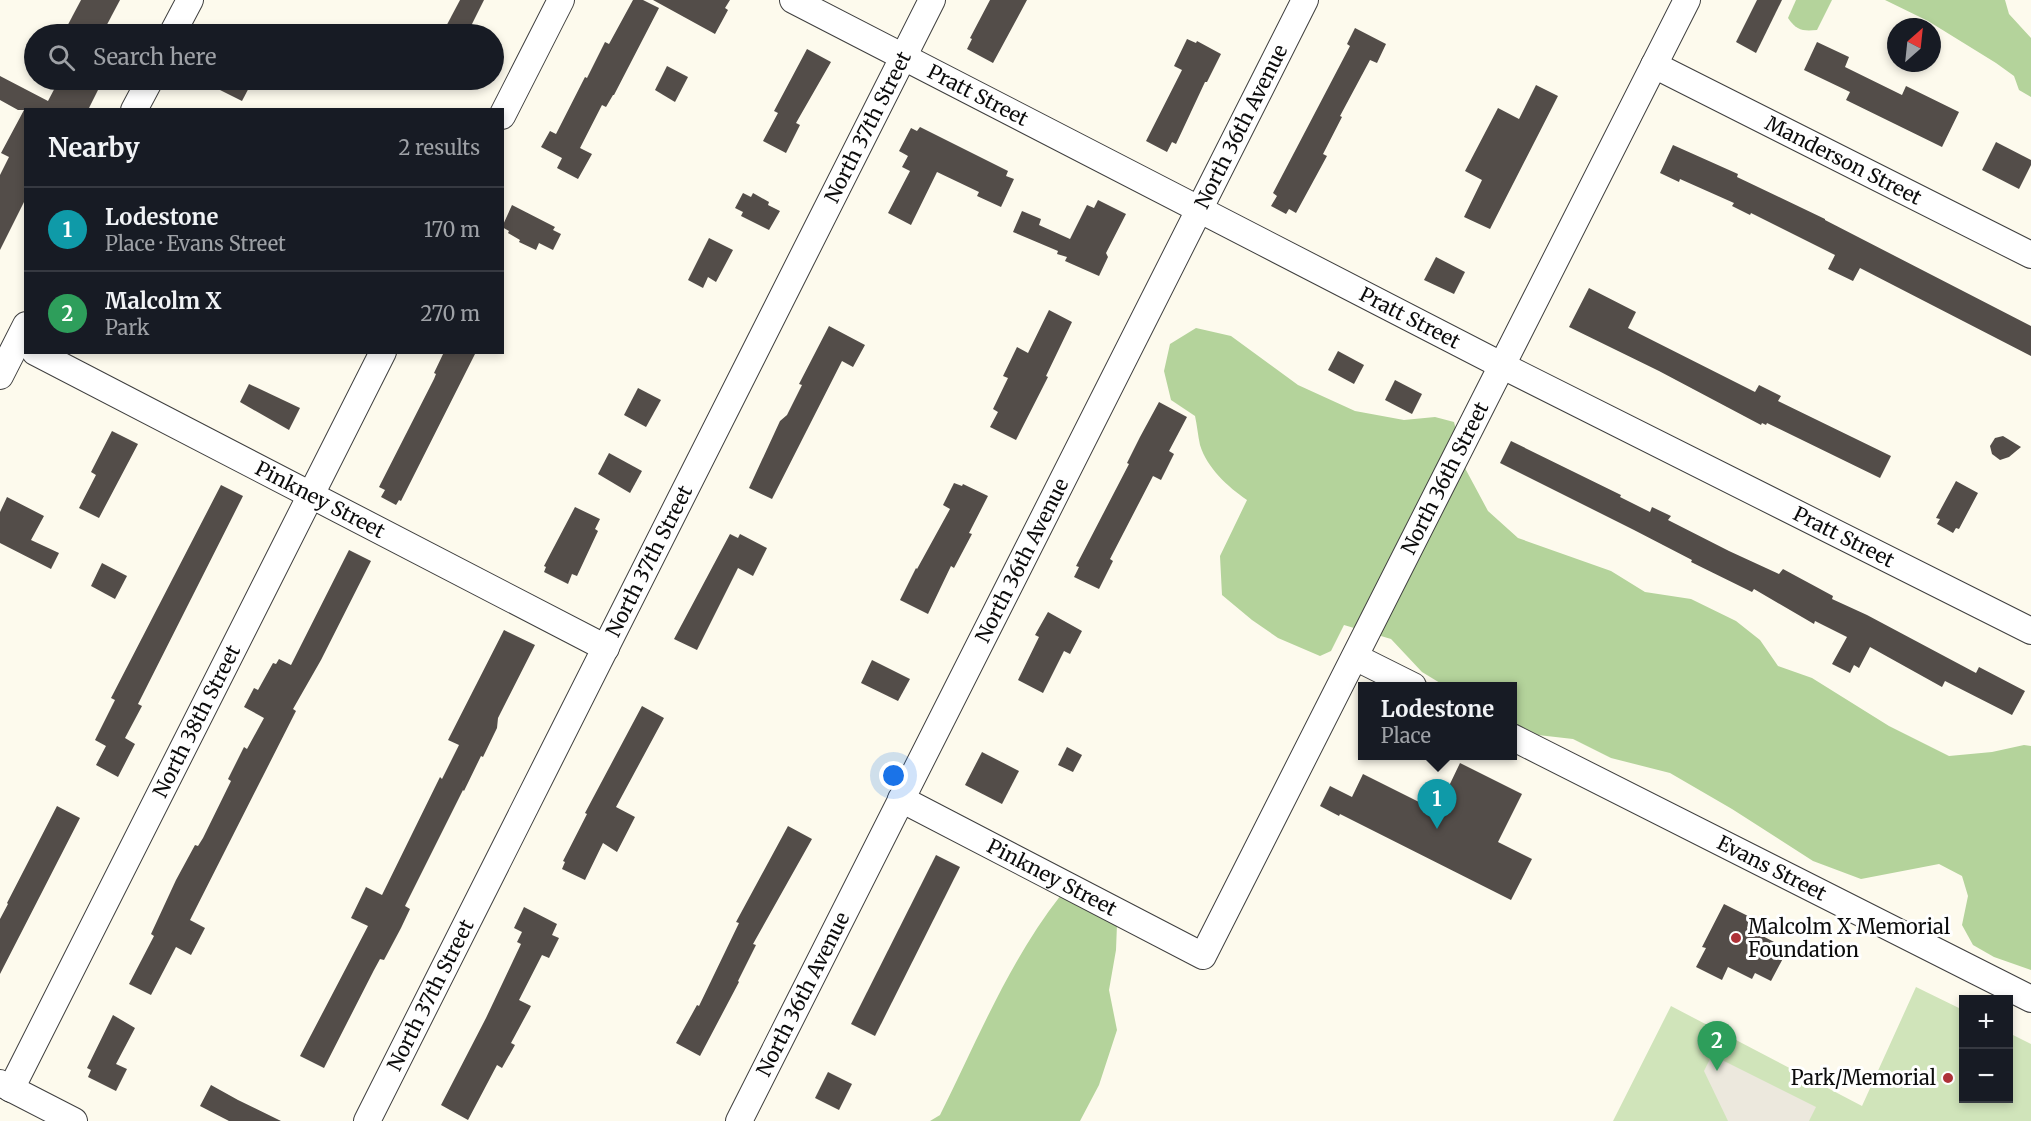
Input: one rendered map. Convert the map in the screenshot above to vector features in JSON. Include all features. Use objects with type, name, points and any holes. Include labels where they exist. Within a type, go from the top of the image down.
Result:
[{"type":"street","points":[[177,24],[190,0]]},
{"type":"street","points":[[504,112],[561,0]]},
{"type":"street","name":"Pratt Street","points":[[793,0],[1503,366],[2031,631]]},
{"type":"street","name":"North 37th Street","points":[[367,1121],[932,0]]},
{"type":"street","name":"North 36th Avenue","points":[[739,1121],[1305,0]]},
{"type":"street","name":"North 36th Street","points":[[1203,956],[1687,0]]},
{"type":"street","name":"Manderson Street","points":[[1654,65],[2031,255]]},
{"type":"street","points":[[135,108],[145,90]]},
{"type":"street","points":[[0,376],[21,340]]},
{"type":"street","name":"Pinkney Street","points":[[47,354],[311,496],[606,648]]},
{"type":"street","name":"North 38th Street","points":[[5,1086],[311,496],[382,354]]},
{"type":"street","points":[[1355,657],[1403,682]]},
{"type":"street","name":"Evans Street","points":[[1517,740],[2031,999]]},
{"type":"street","name":"Pinkney Street","points":[[901,799],[1203,956]]},
{"type":"street","points":[[5,1086],[74,1121]]},
{"type":"green space","points":[[1796,0],[1832,0],[1817,30],[1801,29],[1794,26],[1788,18]]},
{"type":"green space","points":[[1885,0],[2005,0],[2009,14],[2031,38],[2031,97],[2019,90],[2014,76],[1941,29],[1941,18],[1922,18]]},
{"type":"green space","points":[[1196,328],[1231,336],[1298,385],[1355,411],[1404,420],[1435,417],[1454,422],[1466,470],[1488,511],[1518,538],[1611,571],[1645,592],[1691,599],[1736,621],[1760,640],[1778,666],[1812,678],[1889,726],[1949,756],[1992,752],[2024,745],[2031,746],[2031,970],[1994,957],[1973,945],[1962,925],[1968,896],[1962,876],[1939,864],[1861,879],[1813,861],[1732,809],[1670,773],[1611,758],[1573,739],[1538,735],[1517,724],[1517,682],[1438,682],[1422,672],[1391,639],[1344,625],[1331,651],[1320,656],[1278,638],[1252,620],[1222,595],[1220,556],[1247,500],[1226,483],[1203,453],[1195,416],[1171,400],[1164,371],[1170,344]]},
{"type":"green space","points":[[1061,895],[1117,924],[1116,950],[1109,990],[1117,1030],[1099,1085],[1080,1121],[930,1121],[940,1115],[1010,974],[1042,920]]},
{"type":"green space","points":[[1916,987],[1959,1008],[1959,1103],[2013,1103],[2013,1035],[2031,1044],[2031,1121],[1613,1121],[1671,1006],[1862,1106]]},
{"type":"shaded area","points":[[1712,1055],[1816,1107],[1809,1121],[1728,1121],[1704,1071]]},
{"type":"building","points":[[81,0],[120,0],[107,24],[68,24]]},
{"type":"building","points":[[460,0],[484,0],[472,24],[447,24]]},
{"type":"building","points":[[633,0],[643,0],[659,8],[614,95],[606,107],[602,105],[580,148],[592,154],[578,179],[557,168],[562,158],[541,147],[550,131],[556,134],[605,42],[609,44]]},
{"type":"building","points":[[653,0],[730,0],[725,8],[728,10],[715,34]]},
{"type":"building","points":[[990,0],[1027,0],[993,63],[967,49],[972,39],[970,38]]},
{"type":"building","points":[[1757,0],[1782,0],[1756,53],[1736,42]]},
{"type":"building","points":[[1355,28],[1386,44],[1377,63],[1370,60],[1340,116],[1342,117],[1323,154],[1327,156],[1296,213],[1289,209],[1286,214],[1271,206],[1277,196],[1273,193],[1350,46],[1347,44]]},
{"type":"building","points":[[1187,39],[1196,43],[1197,41],[1221,54],[1176,144],[1172,142],[1167,152],[1146,141],[1182,70],[1174,66]]},
{"type":"building","points":[[1817,42],[1849,57],[1845,67],[1902,95],[1906,86],[1959,112],[1942,147],[1846,100],[1850,92],[1804,70]]},
{"type":"building","points":[[807,49],[831,62],[796,123],[800,125],[786,153],[763,141],[778,113],[774,111]]},
{"type":"building","points":[[667,66],[688,77],[675,102],[655,90]]},
{"type":"building","points":[[0,76],[48,101],[54,90],[98,90],[89,108],[24,108],[24,110],[18,110],[0,100]]},
{"type":"building","points":[[1536,85],[1558,96],[1490,229],[1464,217],[1482,180],[1465,171],[1498,108],[1519,119]]},
{"type":"building","points":[[220,90],[248,90],[242,101]]},
{"type":"building","points":[[24,110],[24,202],[0,250],[0,175],[9,157],[1,153]]},
{"type":"building","points":[[920,127],[1008,171],[1006,176],[1014,179],[1001,207],[977,196],[979,192],[937,172],[911,225],[888,213],[910,171],[902,167],[908,156],[899,151],[911,128],[917,131]]},
{"type":"building","points":[[1996,142],[2031,160],[2031,165],[2019,189],[1982,170]]},
{"type":"building","points":[[1673,145],[1738,174],[1737,177],[1825,219],[2031,326],[2031,356],[1860,268],[1853,281],[1828,269],[1835,255],[1751,213],[1750,215],[1732,206],[1734,203],[1680,179],[1679,182],[1660,173]]},
{"type":"building","points":[[743,193],[751,197],[753,193],[780,211],[769,230],[741,216],[743,212],[735,208]]},
{"type":"building","points":[[1098,200],[1126,214],[1106,253],[1108,257],[1099,276],[1065,261],[1067,257],[1057,254],[1058,251],[1013,232],[1022,211],[1041,219],[1039,225],[1070,239],[1087,205],[1094,208]]},
{"type":"building","points":[[512,205],[555,227],[553,230],[561,234],[553,250],[539,243],[536,250],[519,242],[520,240],[508,233],[509,231],[504,228],[504,223]]},
{"type":"building","points":[[709,238],[733,250],[716,282],[708,277],[703,288],[688,280]]},
{"type":"building","points":[[1436,257],[1465,272],[1454,294],[1424,280]]},
{"type":"building","points":[[1589,288],[1636,312],[1628,328],[1755,392],[1759,385],[1781,396],[1778,401],[1891,456],[1880,478],[1767,423],[1761,425],[1569,327]]},
{"type":"building","points":[[1049,310],[1072,322],[1046,376],[1048,377],[1016,440],[990,427],[998,412],[993,409],[1008,378],[1003,376],[1017,347],[1028,353]]},
{"type":"building","points":[[829,326],[865,345],[853,367],[842,361],[772,499],[749,488],[780,421],[787,415],[802,385],[799,384]]},
{"type":"building","points":[[1338,351],[1364,365],[1354,384],[1328,370]]},
{"type":"building","points":[[443,354],[475,354],[401,501],[399,500],[396,505],[381,497],[385,490],[379,487],[434,379],[436,374],[434,373]]},
{"type":"building","points":[[1395,380],[1422,394],[1412,414],[1385,400]]},
{"type":"building","points":[[249,384],[300,408],[289,430],[240,402]]},
{"type":"building","points":[[638,388],[661,400],[646,427],[624,415]]},
{"type":"building","points":[[1159,402],[1187,417],[1169,451],[1174,454],[1161,480],[1153,476],[1110,559],[1113,561],[1099,589],[1074,577],[1079,567],[1076,566]]},
{"type":"building","points":[[112,431],[138,444],[99,518],[79,508],[96,475],[91,472]]},
{"type":"building","points":[[2003,436],[2021,447],[2009,457],[2000,460],[1992,454],[1990,446],[1995,438]]},
{"type":"building","points":[[1511,441],[1621,495],[1620,497],[1650,512],[1652,507],[1671,516],[1668,520],[1729,551],[1779,574],[1783,569],[1833,596],[1832,599],[1976,673],[1979,667],[2025,691],[2012,715],[1945,681],[1942,687],[1870,647],[1859,668],[1854,665],[1850,673],[1832,664],[1847,637],[1815,621],[1814,624],[1754,589],[1752,592],[1691,562],[1692,560],[1500,463]]},
{"type":"building","points":[[609,453],[642,471],[630,493],[598,474]]},
{"type":"building","points":[[1956,481],[1978,493],[1959,529],[1956,528],[1953,533],[1937,524],[1940,519],[1936,518]]},
{"type":"building","points":[[954,483],[962,486],[963,484],[988,496],[969,533],[972,534],[954,568],[951,566],[928,614],[900,600],[950,509],[943,505]]},
{"type":"building","points":[[221,485],[243,496],[138,704],[142,706],[125,738],[135,744],[118,777],[96,765],[106,746],[95,740],[115,700],[111,698]]},
{"type":"building","points":[[7,497],[44,516],[31,540],[59,553],[51,569],[0,543],[0,512]]},
{"type":"building","points":[[575,507],[600,519],[595,529],[598,531],[577,576],[572,574],[568,584],[544,572],[546,567],[544,566]]},
{"type":"building","points":[[730,534],[738,538],[740,534],[767,548],[753,576],[738,568],[697,650],[674,639]]},
{"type":"building","points":[[349,550],[371,561],[321,660],[293,709],[296,711],[190,920],[205,928],[191,955],[176,947],[151,995],[129,984],[154,936],[151,934],[176,880],[195,845],[198,846],[203,838],[231,781],[228,779],[244,747],[247,749],[264,718],[244,707],[254,688],[258,690],[273,663],[276,664],[279,659],[291,665]]},
{"type":"building","points":[[102,563],[127,576],[115,599],[91,586]]},
{"type":"building","points":[[1048,612],[1082,631],[1070,654],[1064,651],[1043,693],[1018,680],[1039,637],[1035,635]]},
{"type":"building","points":[[504,630],[535,645],[498,718],[497,728],[483,757],[481,756],[463,790],[405,906],[410,909],[401,928],[384,960],[380,959],[324,1068],[300,1056],[368,926],[351,918],[366,887],[382,895],[440,777],[442,779],[459,745],[448,740]]},
{"type":"building","points":[[872,660],[910,679],[898,701],[861,683]]},
{"type":"building","points":[[642,706],[664,718],[616,807],[635,817],[617,852],[603,843],[585,880],[562,869],[565,862],[563,861],[587,814],[585,813]]},
{"type":"building","points":[[1067,747],[1082,755],[1073,772],[1058,765]]},
{"type":"building","points":[[982,752],[1019,771],[1002,804],[965,785]]},
{"type":"building","points":[[1460,763],[1522,794],[1498,842],[1532,859],[1511,900],[1320,806],[1330,786],[1352,797],[1363,774],[1437,811]]},
{"type":"building","points":[[57,806],[80,818],[0,974],[0,919]]},
{"type":"building","points":[[788,826],[812,839],[753,944],[756,945],[739,982],[700,1056],[676,1043],[697,1005],[699,1006],[739,923],[736,922]]},
{"type":"building","points":[[936,855],[960,867],[875,1036],[851,1024]]},
{"type":"building","name":"Malcolm X Memorial Foundation","points":[[1724,904],[1752,918],[1747,928],[1788,949],[1771,981],[1755,973],[1752,979],[1728,967],[1722,980],[1696,967],[1706,948],[1702,947]]},
{"type":"building","points":[[524,907],[557,924],[552,935],[559,938],[549,958],[542,955],[519,1000],[531,1006],[511,1043],[515,1045],[502,1068],[497,1065],[468,1120],[441,1105],[521,944],[517,942],[522,932],[514,928]]},
{"type":"building","points":[[113,1015],[135,1028],[116,1064],[127,1069],[116,1091],[88,1077],[91,1070],[87,1068]]},
{"type":"building","points":[[828,1072],[852,1084],[839,1110],[815,1098]]},
{"type":"building","points":[[211,1085],[281,1121],[229,1121],[200,1106]]},
{"type":"place","name":"Lodestone","points":[[1437,829]]},
{"type":"place","name":"Malcolm X Memorial Foundation","points":[[1736,938]]},
{"type":"place","name":"Malcolm X","points":[[1717,1071]]},
{"type":"place","name":"Park/Memorial","points":[[1948,1078]]}]
